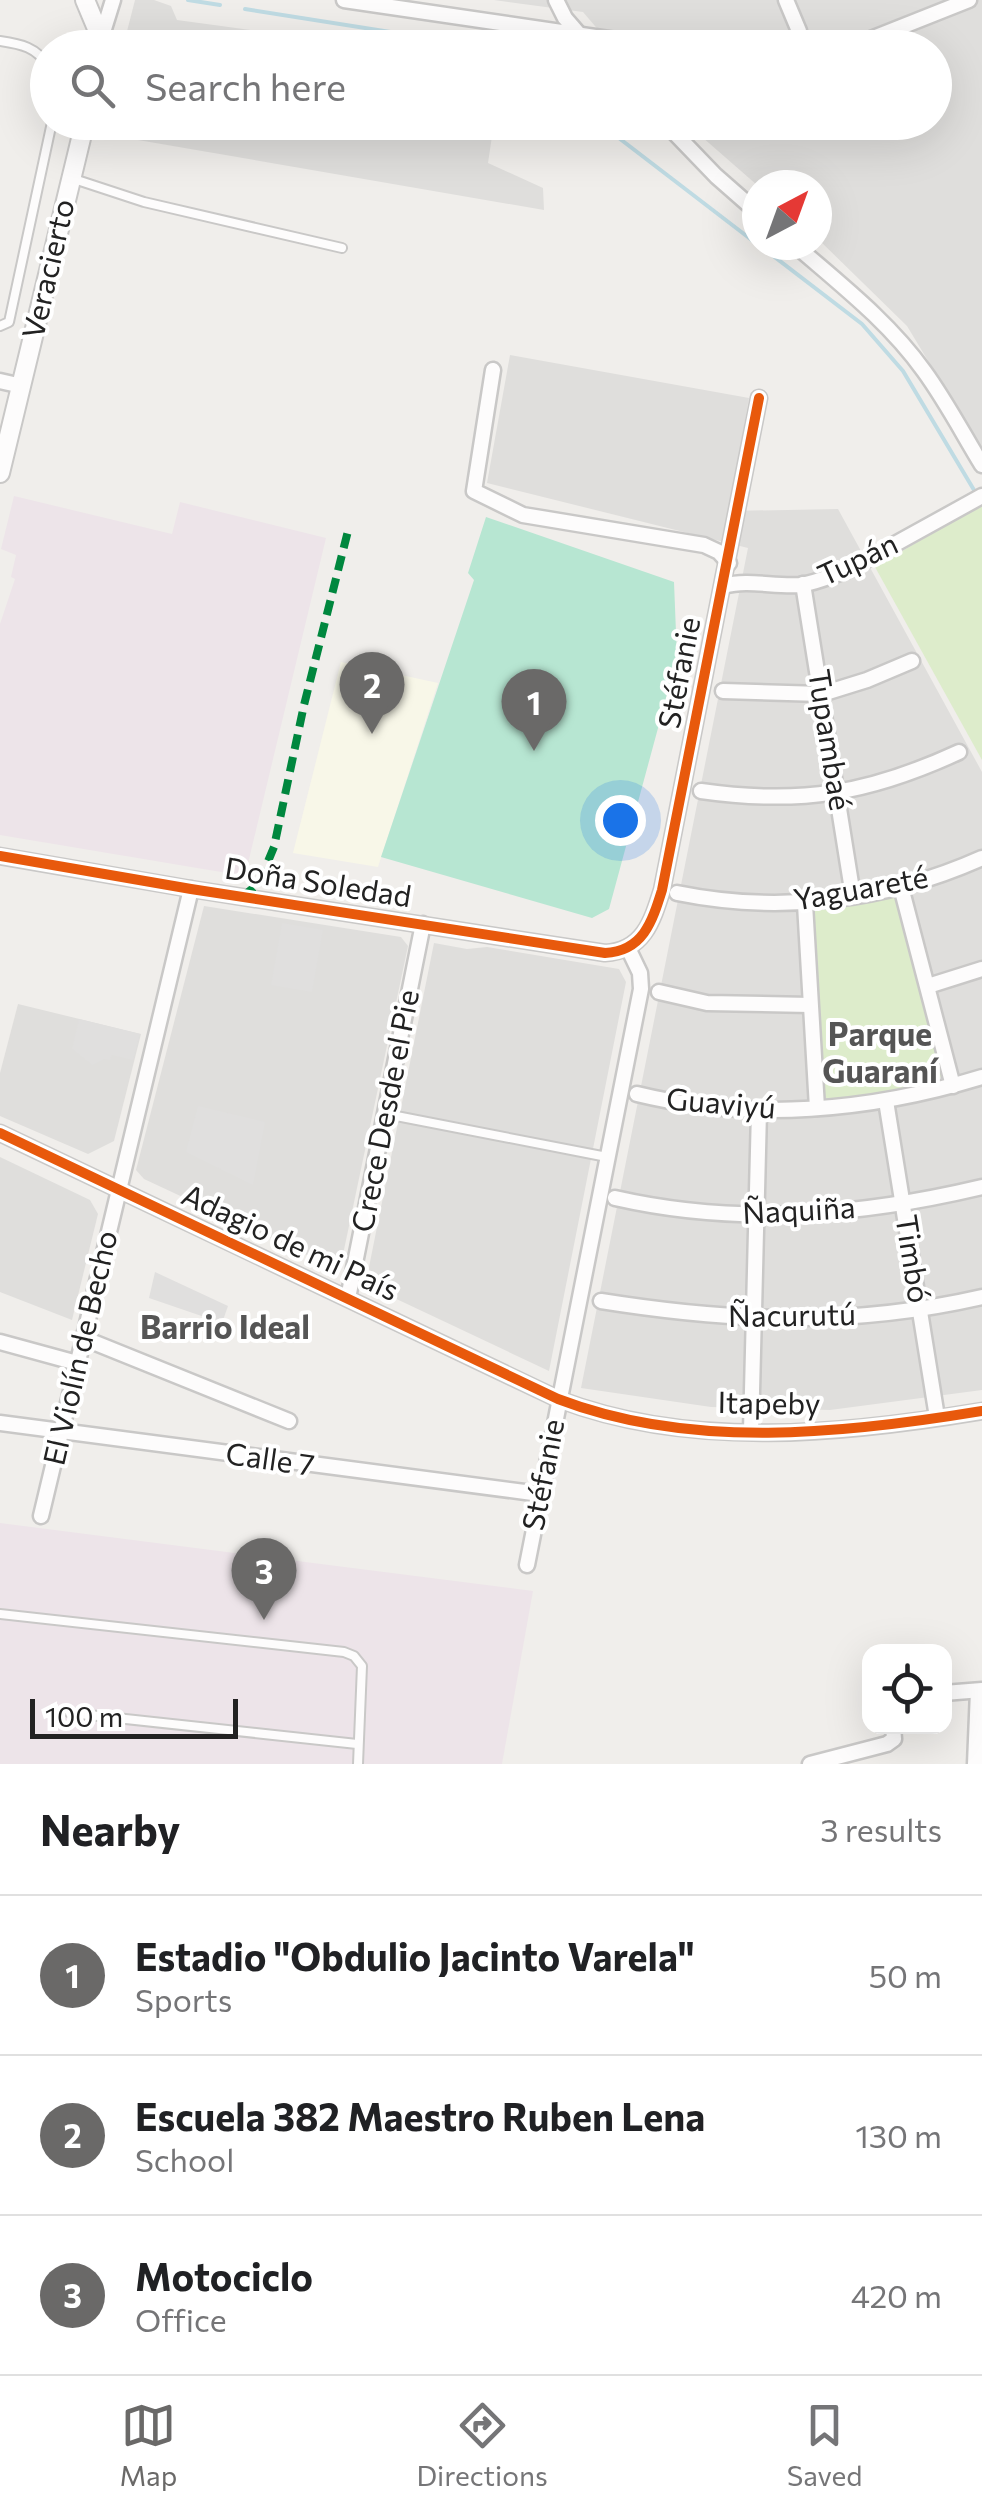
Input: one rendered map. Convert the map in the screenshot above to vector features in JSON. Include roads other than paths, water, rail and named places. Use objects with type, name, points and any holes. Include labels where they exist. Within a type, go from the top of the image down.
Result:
[{"type":"street","points":[[85,0],[97,30]]},
{"type":"street","points":[[104,30],[113,0]]},
{"type":"street","points":[[344,0],[550,30]]},
{"type":"street","points":[[556,0],[575,30]]},
{"type":"street","points":[[786,0],[799,30]]},
{"type":"street","points":[[893,30],[968,0]]},
{"type":"street","name":"Veracierto","points":[[0,473],[80,140]]},
{"type":"street","points":[[681,140],[742,199]]},
{"type":"street","points":[[811,260],[900,342],[926,373],[982,466]]},
{"type":"street","points":[[493,370],[474,491],[523,514],[704,545],[720,552],[729,563]]},
{"type":"street","points":[[0,381],[22,386]]},
{"type":"street","name":"Stéfanie","points":[[527,1565],[640,989],[640,972],[628,948],[649,927],[662,890],[759,398]]},
{"type":"street","name":"Tupán","points":[[724,586],[737,582],[803,584],[848,570],[982,496]]},
{"type":"street","name":"Tupambaé","points":[[803,584],[853,896]]},
{"type":"street","points":[[723,692],[822,694],[912,661]]},
{"type":"street","points":[[701,791],[756,798],[838,793],[892,780],[959,752]]},
{"type":"street","name":"Doña Soledad","points":[[0,856],[604,952],[628,948]]},
{"type":"street","name":"Yaguareté","points":[[678,893],[742,904],[805,904],[900,887],[982,858]]},
{"type":"street","points":[[900,887],[953,1086]]},
{"type":"street","name":"El Violín de Becho","points":[[41,1516],[191,889]]},
{"type":"street","points":[[805,904],[817,1108]]},
{"type":"street","name":"Crece Desde el Pie","points":[[348,1298],[423,924]]},
{"type":"street","points":[[928,986],[982,969]]},
{"type":"street","points":[[660,992],[707,1003],[810,1005]]},
{"type":"street","name":"Guaviyú","points":[[637,1094],[759,1111],[886,1102],[982,1078]]},
{"type":"street","name":"Timbó","points":[[886,1102],[938,1418]]},
{"type":"street","points":[[752,1432],[759,1111]]},
{"type":"street","name":"Adagio de mi País","points":[[0,1133],[558,1399]]},
{"type":"street","name":"Ñaquiña","points":[[615,1198],[664,1209],[756,1216],[836,1214],[982,1187]]},
{"type":"street","name":"Ñacurutú","points":[[601,1301],[753,1320],[836,1319],[920,1310],[982,1297]]},
{"type":"street","points":[[83,1338],[290,1420]]},
{"type":"street","points":[[0,1342],[78,1363]]},
{"type":"street","name":"Itapeby","points":[[558,1399],[597,1414],[638,1422],[752,1432],[856,1428],[982,1411]]},
{"type":"street","name":"Calle 7","points":[[0,1423],[540,1494]]},
{"type":"street","points":[[952,1693],[980,1691],[974,1764]]},
{"type":"street","points":[[810,1764],[886,1744],[894,1739],[894,1734]]},
{"type":"lane","points":[[0,41],[30,48]]},
{"type":"lane","points":[[0,326],[10,322],[48,140]]},
{"type":"lane","points":[[71,178],[144,202],[342,248]]},
{"type":"lane","points":[[386,1114],[608,1157]]},
{"type":"lane","points":[[0,1614],[354,1656],[362,1666],[358,1764]]},
{"type":"lane","points":[[70,1712],[357,1744]]},
{"type":"waterway","points":[[188,0],[220,5]]},
{"type":"waterway","points":[[245,9],[378,30]]},
{"type":"waterway","points":[[621,140],[742,232]]},
{"type":"waterway","points":[[779,260],[862,324],[903,371],[974,490]]},
{"type":"place","name":"Escuela 382 Maestro Ruben Lena","points":[[372,734]]},
{"type":"place","name":"Estadio \"Obdulio Jacinto Varela\"","points":[[534,751]]},
{"type":"place","name":"Motociclo","points":[[264,1620]]},
{"type":"district","name":"Parque Guaraní","points":[[880,1054]]},
{"type":"district","name":"Barrio Ideal","points":[[225,1328]]}]
